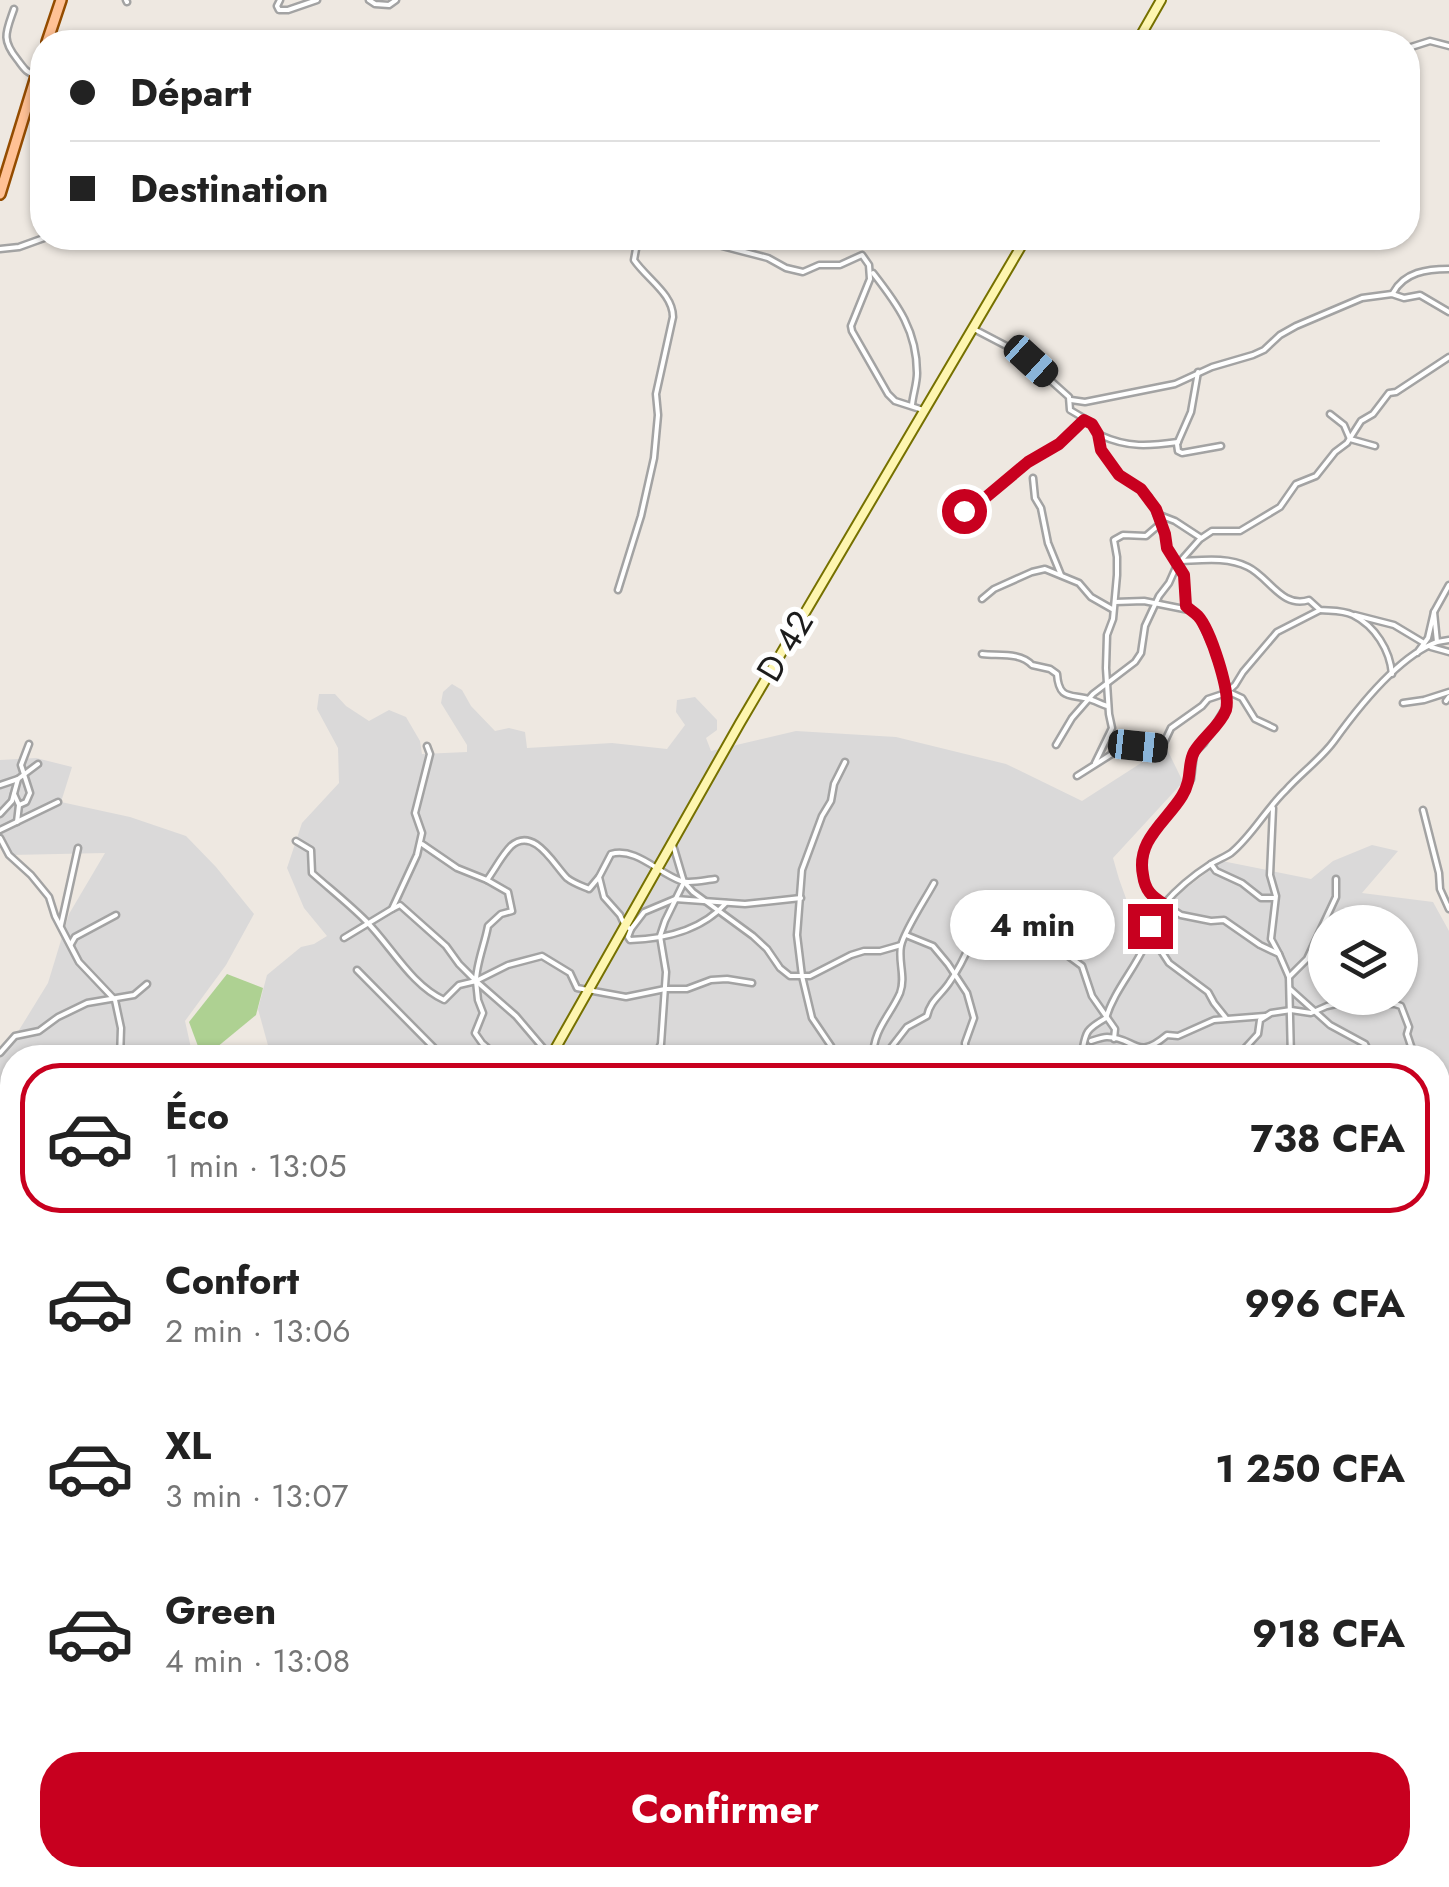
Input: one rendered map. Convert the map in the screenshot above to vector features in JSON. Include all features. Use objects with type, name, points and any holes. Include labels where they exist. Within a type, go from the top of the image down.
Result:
[{"type":"main road","points":[[51,30],[61,0]]},
{"type":"main road","points":[[0,194],[30,98]]},
{"type":"street","points":[[280,0],[279,10],[318,0]]},
{"type":"street","points":[[369,0],[389,6],[396,0]]},
{"type":"street","points":[[1144,30],[1161,0]]},
{"type":"street","points":[[14,10],[6,35],[7,48],[30,74]]},
{"type":"street","points":[[1420,44],[1430,41],[1449,46]]},
{"type":"street","points":[[2,54],[7,48]]},
{"type":"street","points":[[0,249],[30,243]]},
{"type":"street","points":[[618,590],[654,458],[656,394],[673,318],[669,298],[636,264],[635,250]]},
{"type":"street","points":[[737,250],[803,272],[819,265],[851,262],[860,254],[865,258],[913,336],[917,373],[912,405]]},
{"type":"street","name":"D 42","points":[[557,1045],[628,928],[740,723],[1020,250]]},
{"type":"street","points":[[1392,294],[1406,277],[1449,269]]},
{"type":"street","points":[[871,270],[850,326],[888,394],[895,401],[923,410]]},
{"type":"street","points":[[972,328],[1020,353],[1071,400],[1085,402],[1175,384],[1198,372],[1264,350],[1280,335],[1362,298],[1420,295],[1449,312]]},
{"type":"street","points":[[1056,745],[1089,699],[1135,662],[1156,604],[1200,538],[1212,531],[1240,531],[1280,507],[1296,484],[1316,476],[1361,421],[1373,414],[1390,393],[1449,357]]},
{"type":"street","points":[[1198,372],[1178,452],[1221,446]]},
{"type":"street","points":[[1071,400],[1070,410],[1092,424],[1101,450],[1119,475],[1149,497],[1167,548],[1180,563],[1184,600],[1189,610]]},
{"type":"street","points":[[1330,414],[1344,425],[1350,439]]},
{"type":"street","points":[[946,516],[979,503],[1028,462],[1059,444],[1084,420]]},
{"type":"street","points":[[1098,433],[1138,446],[1178,442]]},
{"type":"street","points":[[1350,439],[1376,446]]},
{"type":"street","points":[[1034,478],[1035,498],[1061,575]]},
{"type":"street","points":[[1158,514],[1200,538]]},
{"type":"street","points":[[1094,764],[1112,728],[1106,683],[1117,575],[1114,540],[1122,535],[1146,536],[1160,524]]},
{"type":"street","points":[[1180,563],[1227,560],[1252,568],[1287,599],[1310,600],[1320,610]]},
{"type":"street","points":[[982,599],[1039,569],[1080,583],[1090,597],[1112,609]]},
{"type":"street","points":[[1084,1045],[1085,1032],[1106,1018],[1164,904],[1210,864],[1230,854],[1322,756],[1358,706],[1417,654],[1428,638],[1434,612],[1449,585]]},
{"type":"street","points":[[1113,601],[1144,601],[1189,610],[1200,618],[1227,692],[1225,712],[1194,753],[1191,779],[1182,797],[1146,844],[1141,861],[1148,894],[1181,914],[1224,920],[1278,954]]},
{"type":"street","points":[[1077,776],[1126,745],[1162,747],[1171,728],[1208,699],[1227,692],[1277,632],[1320,610],[1394,625],[1425,644],[1449,652]]},
{"type":"street","points":[[1434,612],[1437,642]]},
{"type":"street","points":[[1353,615],[1385,646],[1392,674]]},
{"type":"street","points":[[1425,644],[1449,640]]},
{"type":"street","points":[[982,654],[1014,655],[1029,660],[1032,665],[1057,674],[1063,694],[1108,706]]},
{"type":"street","points":[[1227,692],[1242,698],[1255,718],[1274,728]]},
{"type":"street","points":[[1403,703],[1448,697]]},
{"type":"street","points":[[0,814],[14,794],[29,744]]},
{"type":"street","points":[[392,909],[420,843],[422,833],[415,813],[430,754],[427,746]]},
{"type":"street","points":[[829,1045],[812,1018],[797,936],[805,862],[845,762]]},
{"type":"street","points":[[0,785],[20,778],[38,764]]},
{"type":"street","points":[[19,805],[26,802],[30,793],[20,778]]},
{"type":"street","points":[[14,794],[19,805],[18,822]]},
{"type":"street","points":[[0,830],[58,802]]},
{"type":"street","points":[[1273,805],[1270,875],[1276,898],[1271,939],[1289,977],[1291,1045]]},
{"type":"street","points":[[1423,810],[1440,888],[1449,908]]},
{"type":"street","points":[[0,838],[9,854],[49,898],[86,972],[115,1000],[120,1045]]},
{"type":"street","points":[[488,880],[513,844],[524,840],[532,841],[569,880],[589,889],[611,854],[622,852],[684,882],[768,949],[790,976],[810,976],[851,955],[901,945]]},
{"type":"street","points":[[296,841],[311,850],[312,873],[368,922],[400,962],[444,1000],[458,985],[542,956],[570,974],[577,988],[626,996],[665,988],[687,990],[711,980],[752,982]]},
{"type":"street","points":[[420,843],[457,868],[508,892],[512,910],[488,926],[476,970],[483,1014],[476,1032],[484,1045]]},
{"type":"street","points":[[660,1045],[666,972],[660,936],[684,882],[673,843]]},
{"type":"street","points":[[61,925],[78,848]]},
{"type":"street","points":[[1210,864],[1261,898],[1276,898]]},
{"type":"street","points":[[599,877],[604,897],[620,914],[630,940],[690,929],[726,903]]},
{"type":"street","points":[[1289,977],[1307,959],[1336,897],[1336,879]]},
{"type":"street","points":[[684,882],[715,880]]},
{"type":"street","points":[[876,1045],[880,1026],[900,992],[904,975],[901,945],[934,883]]},
{"type":"street","points":[[893,1045],[907,1027],[927,1016],[929,1005],[948,986],[970,946],[986,894]]},
{"type":"street","points":[[628,928],[644,912],[675,899],[745,904],[801,898]]},
{"type":"street","points":[[344,938],[400,905],[446,946],[540,1045]]},
{"type":"street","points":[[71,944],[75,937],[116,915]]},
{"type":"street","points":[[1032,915],[1028,925],[1040,948],[1051,954],[1067,955],[1082,966],[1092,996],[1115,1030],[1114,1039]]},
{"type":"street","points":[[1149,932],[1169,963],[1208,992],[1226,1018]]},
{"type":"street","points":[[906,935],[934,946],[967,992],[974,1018],[965,1045]]},
{"type":"street","points":[[357,970],[431,1045]]},
{"type":"street","points":[[7,1045],[15,1036],[39,1031],[87,1003],[134,995],[147,984]]},
{"type":"street","points":[[1290,989],[1308,1005]]},
{"type":"street","points":[[1154,1045],[1166,1035],[1178,1036],[1226,1018],[1291,1010],[1308,1013]]},
{"type":"street","points":[[1320,1015],[1342,1034],[1366,1045]]},
{"type":"street","points":[[1404,1015],[1411,1045]]},
{"type":"street","points":[[1248,1045],[1266,1016]]},
{"type":"street","points":[[1091,1041],[1106,1037],[1131,1045]]},
{"type":"shaded area","points":[[452,684],[462,690],[471,706],[495,731],[509,728],[525,732],[527,748],[612,743],[667,749],[685,725],[676,712],[677,700],[695,697],[717,720],[717,730],[706,738],[711,751],[796,731],[896,737],[1006,764],[1082,801],[1166,747],[1183,782],[1113,858],[1136,926],[1222,861],[1311,879],[1333,861],[1372,845],[1398,851],[1362,893],[1433,902],[1449,931],[1449,1045],[268,1045],[258,1009],[267,975],[301,947],[327,936],[304,908],[287,868],[302,823],[339,783],[338,748],[317,709],[319,694],[335,694],[369,721],[389,710],[406,717],[420,741],[422,754],[467,752],[467,745],[441,703],[443,692]]},
{"type":"shaded area","points":[[36,758],[72,767],[61,802],[130,817],[186,836],[254,914],[226,965],[185,1021],[190,1045],[10,1045],[48,983],[69,914],[105,853],[11,855],[0,846],[0,760]]},
{"type":"green space","points":[[227,974],[263,988],[256,1015],[220,1045],[198,1045],[189,1022]]},
{"type":"route","points":[[964,511],[1028,462],[1059,444],[1084,420],[1092,424],[1101,450],[1119,475],[1141,489],[1156,509],[1167,548],[1184,575],[1186,606],[1200,618],[1223,675],[1226,707],[1194,753],[1191,779],[1182,797],[1146,844],[1142,875],[1148,894],[1164,904],[1150,926]]}]
